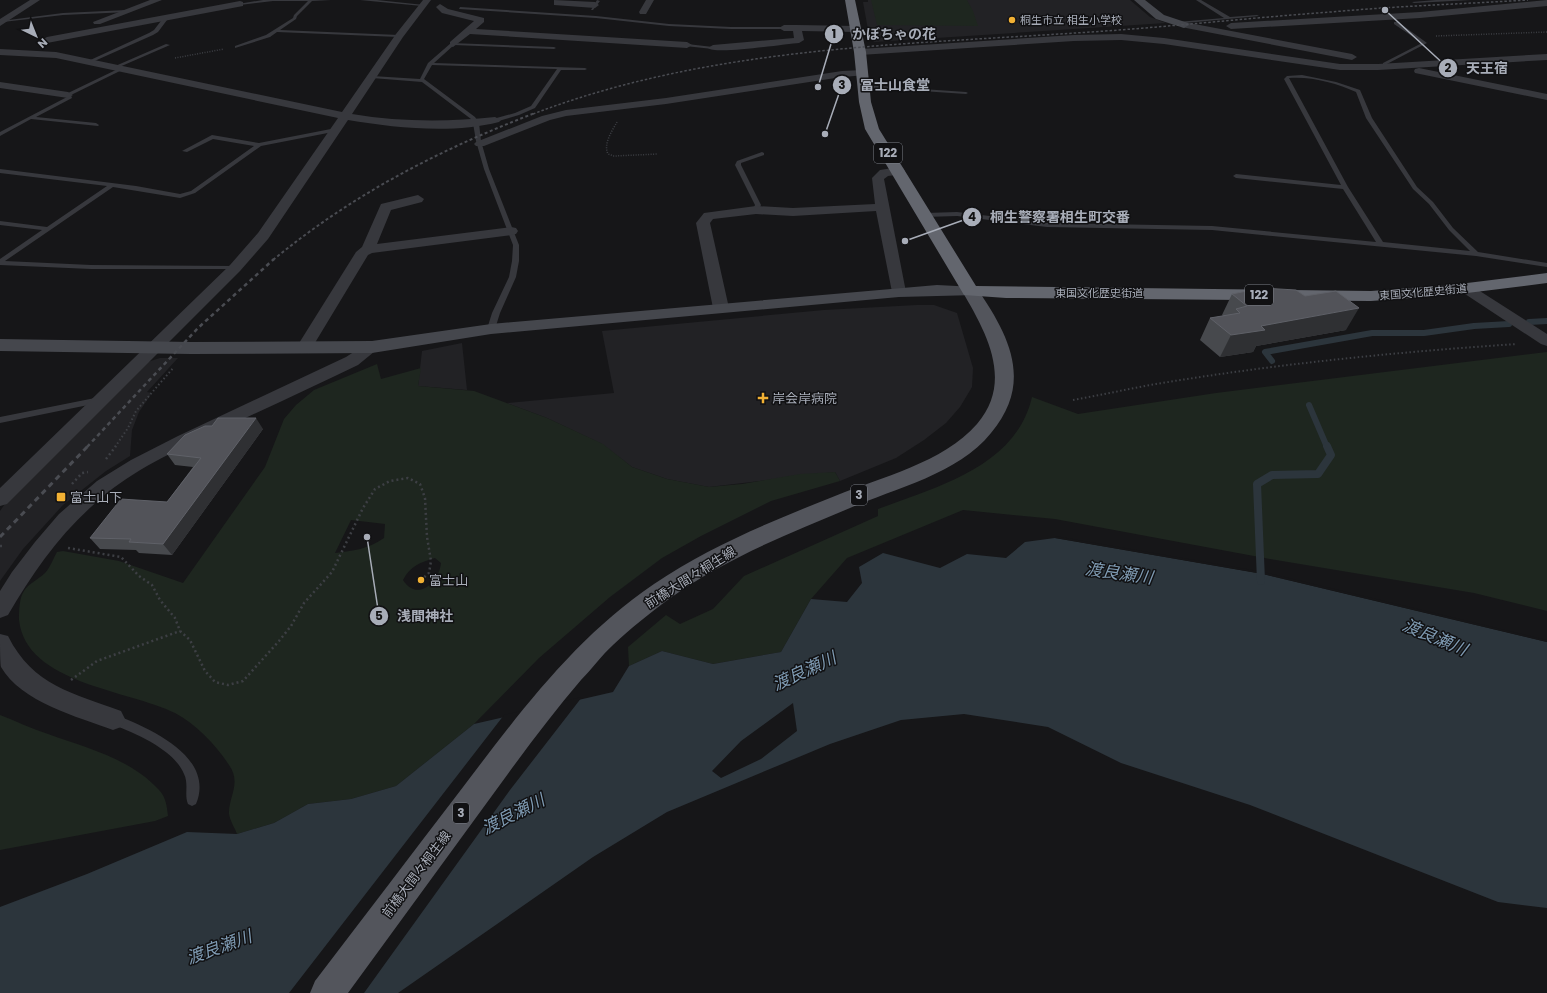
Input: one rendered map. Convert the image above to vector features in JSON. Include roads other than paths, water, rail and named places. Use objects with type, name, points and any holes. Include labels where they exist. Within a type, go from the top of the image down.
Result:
[{"type":"highway","name":"122","points":[[850,0],[860,52],[868,115],[872,129],[899,171],[970,291]]},
{"type":"highway","name":"東国文化歴史街道","points":[[970,291],[1006,293],[1348,297],[1467,288],[1547,278]]},
{"type":"main road","name":"前橋大間々桐生線","points":[[327,993],[538,710],[602,639],[661,592],[707,563],[780,528],[932,466],[956,454],[986,430],[996,416],[1001,402],[1006,369],[1001,350],[982,309],[970,291]]},
{"type":"street","points":[[2,22],[36,0]]},
{"type":"street","points":[[0,57],[158,0]]},
{"type":"street","points":[[558,0],[557,2],[561,4],[595,5]]},
{"type":"street","points":[[643,12],[650,0]]},
{"type":"street","points":[[1139,0],[1156,14],[1180,24],[1547,97]]},
{"type":"street","points":[[1469,0],[1487,8]]},
{"type":"street","points":[[1214,31],[1223,27],[1368,18],[1547,3]]},
{"type":"street","points":[[47,40],[240,4]]},
{"type":"street","points":[[0,499],[236,268],[263,236],[399,36],[423,4],[460,8]]},
{"type":"street","points":[[440,7],[445,11],[481,20],[453,44]]},
{"type":"street","points":[[784,28],[855,29]]},
{"type":"street","points":[[713,48],[728,48],[799,40],[797,28]]},
{"type":"street","points":[[469,31],[687,45]]},
{"type":"street","points":[[860,52],[1096,37],[1140,38],[1326,65],[1354,67],[1547,56]]},
{"type":"street","points":[[0,52],[43,53],[345,117],[410,125],[476,123],[494,120]]},
{"type":"street","points":[[480,144],[556,115],[666,102],[842,74],[863,80]]},
{"type":"street","points":[[0,85],[68,95]]},
{"type":"street","points":[[899,171],[884,173],[878,178],[882,207],[899,292]]},
{"type":"street","points":[[368,249],[386,207],[418,199]]},
{"type":"street","points":[[721,308],[704,222],[709,216],[756,210],[792,212],[882,207]]},
{"type":"street","points":[[304,348],[363,252],[368,249],[510,231]]},
{"type":"street","points":[[1467,288],[1547,341]]},
{"type":"street","points":[[0,345],[304,348],[372,347],[491,329],[899,292],[936,290],[970,291]]},
{"type":"street","points":[[0,609],[35,556],[50,538],[81,504],[109,482],[161,452],[352,361],[372,347]]},
{"type":"street","points":[[0,643],[9,662],[30,684],[53,696],[113,719]]},
{"type":"lane","points":[[240,4],[273,0],[329,0]]},
{"type":"lane","points":[[237,47],[278,31],[295,18],[310,0]]},
{"type":"lane","points":[[362,0],[423,4]]},
{"type":"lane","points":[[1198,0],[1228,18]]},
{"type":"lane","points":[[1414,2],[1469,0]]},
{"type":"lane","points":[[460,8],[596,17],[669,25],[731,28],[784,28]]},
{"type":"lane","points":[[2,22],[69,14],[128,11]]},
{"type":"lane","points":[[1180,24],[1257,16]]},
{"type":"lane","points":[[88,62],[156,31],[165,18]]},
{"type":"lane","points":[[1389,65],[1425,43],[1396,23]]},
{"type":"lane","points":[[278,31],[399,36]]},
{"type":"lane","points":[[423,81],[422,79],[430,64],[448,46],[453,44],[554,48]]},
{"type":"lane","points":[[0,134],[70,97],[68,95],[119,68],[168,45]]},
{"type":"lane","points":[[687,45],[713,48]]},
{"type":"lane","points":[[430,64],[585,69]]},
{"type":"lane","points":[[494,120],[517,114],[533,107],[560,68]]},
{"type":"lane","points":[[1380,243],[1345,187],[1286,79],[1287,77],[1296,76],[1343,85],[1358,91],[1368,118],[1415,188],[1431,203],[1451,229],[1476,254]]},
{"type":"lane","points":[[372,77],[423,81],[473,118],[476,123],[475,129],[499,203],[516,243],[515,268],[509,286],[492,321],[491,329]]},
{"type":"lane","points":[[863,80],[966,93]]},
{"type":"lane","points":[[32,118],[96,125]]},
{"type":"lane","points":[[0,171],[112,185],[175,196],[186,195],[259,145],[336,130]]},
{"type":"lane","points":[[185,151],[212,137],[259,145]]},
{"type":"lane","points":[[756,210],[758,205],[738,165],[739,162],[762,154]]},
{"type":"lane","points":[[1236,176],[1345,187]]},
{"type":"lane","points":[[0,263],[112,185]]},
{"type":"lane","points":[[925,215],[957,214],[1047,224],[1212,228],[1380,243],[1476,254],[1547,266]]},
{"type":"lane","points":[[0,222],[48,229]]},
{"type":"lane","points":[[0,263],[78,267],[236,268]]},
{"type":"lane","points":[[0,420],[100,400]]},
{"type":"lane","points":[[113,719],[139,729],[182,758],[193,782],[192,800]]},
{"type":"water","name":"渡良瀬川","points":[[1055,538],[1263,574],[1547,642],[1547,908],[1498,902],[1250,805],[1121,763],[1048,727],[964,714],[901,720],[830,744],[667,812],[593,857],[398,993],[0,993],[0,907],[87,874],[187,832],[237,834],[274,823],[308,804],[351,799],[396,786],[474,724],[613,692],[629,666],[662,651],[713,664],[781,652],[811,599],[847,602],[862,583],[859,567],[883,553],[940,568],[967,554],[1006,558],[1025,542]],"holes":[[[793,703],[797,731],[761,759],[721,778],[712,771],[741,741]]]},
{"type":"waterway","points":[[1529,322],[1547,321]]},
{"type":"waterway","points":[[1272,361],[1265,352],[1372,333],[1424,333],[1474,326],[1509,324]]},
{"type":"waterway","points":[[1309,405],[1327,447]]},
{"type":"waterway","points":[[1261,581],[1257,484],[1272,475],[1318,474],[1331,455],[1327,446]]},
{"type":"railway","points":[[533,114],[598,92],[665,75],[800,53],[869,46],[1075,33],[1356,10],[1528,0]]},
{"type":"railway","points":[[273,260],[334,214],[398,176],[465,142],[535,113]]},
{"type":"railway","points":[[87,447],[198,328],[274,259]]},
{"type":"railway","points":[[0,537],[88,446]]},
{"type":"place","name":"天王宿","points":[[1385,10]]},
{"type":"place","name":"桐生市立 相生小学校","points":[[1012,20]]},
{"type":"place","name":"かぼちゃの花","points":[[818,87]]},
{"type":"place","name":"冨士山食堂","points":[[825,134]]},
{"type":"place","name":"桐生警察署相生町交番","points":[[905,241]]},
{"type":"place","name":"岸会岸病院","points":[[763,398]]},
{"type":"place","name":"富士山下","points":[[61,497]]},
{"type":"place","name":"浅間神社","points":[[367,537]]},
{"type":"place","name":"富士山","points":[[421,580]]}]
